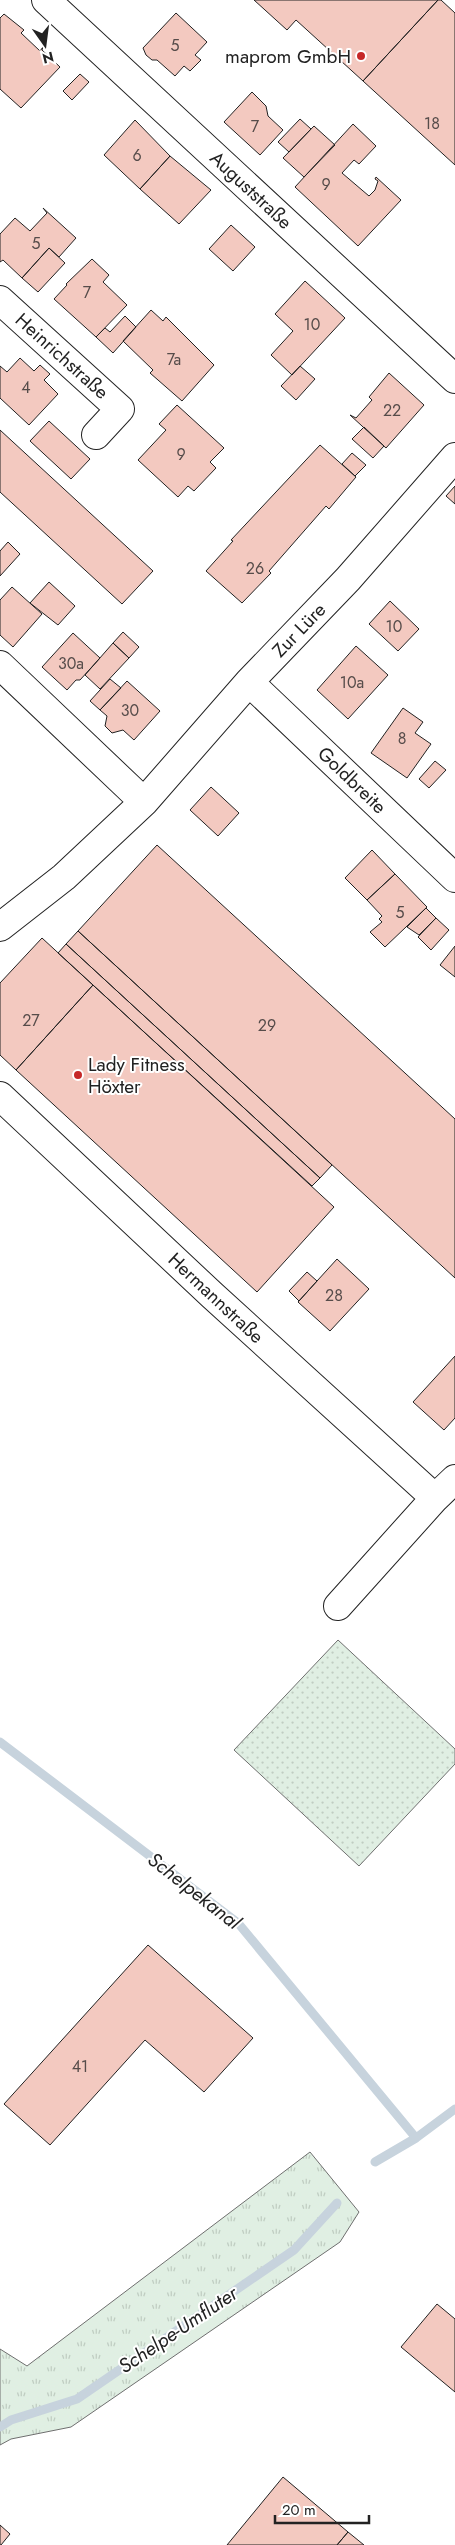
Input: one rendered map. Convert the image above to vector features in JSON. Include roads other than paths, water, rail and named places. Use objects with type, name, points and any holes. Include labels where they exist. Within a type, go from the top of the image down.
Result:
[{"type":"street","name":"Auguststraße","points":[[46,0],[455,379]]},
{"type":"street","name":"Heinrichstraße","points":[[0,300],[120,409],[96,435]]},
{"type":"street","name":"Zur Lüre","points":[[0,927],[64,877],[144,802],[250,682],[348,579],[455,457]]},
{"type":"street","points":[[0,665],[144,802]]},
{"type":"street","name":"Goldbreite","points":[[250,682],[455,878]]},
{"type":"street","name":"Hermannstraße","points":[[0,1096],[212,1296],[435,1498]]},
{"type":"street","points":[[338,1606],[435,1498],[455,1479]]},
{"type":"waterway","name":"Schelpekanal","points":[[0,1742],[238,1923],[416,2138]]},
{"type":"waterway","name":"Schelpekanal","points":[[375,2162],[416,2138],[455,2109]]},
{"type":"waterway","name":"Schelpe-Umfluter","points":[[0,2427],[11,2420],[77,2399],[294,2250],[337,2203]]},
{"type":"place","name":"maprom GmbH","points":[[361,56]]},
{"type":"place","name":"Lady Fitness Höxter","points":[[78,1075]]}]
